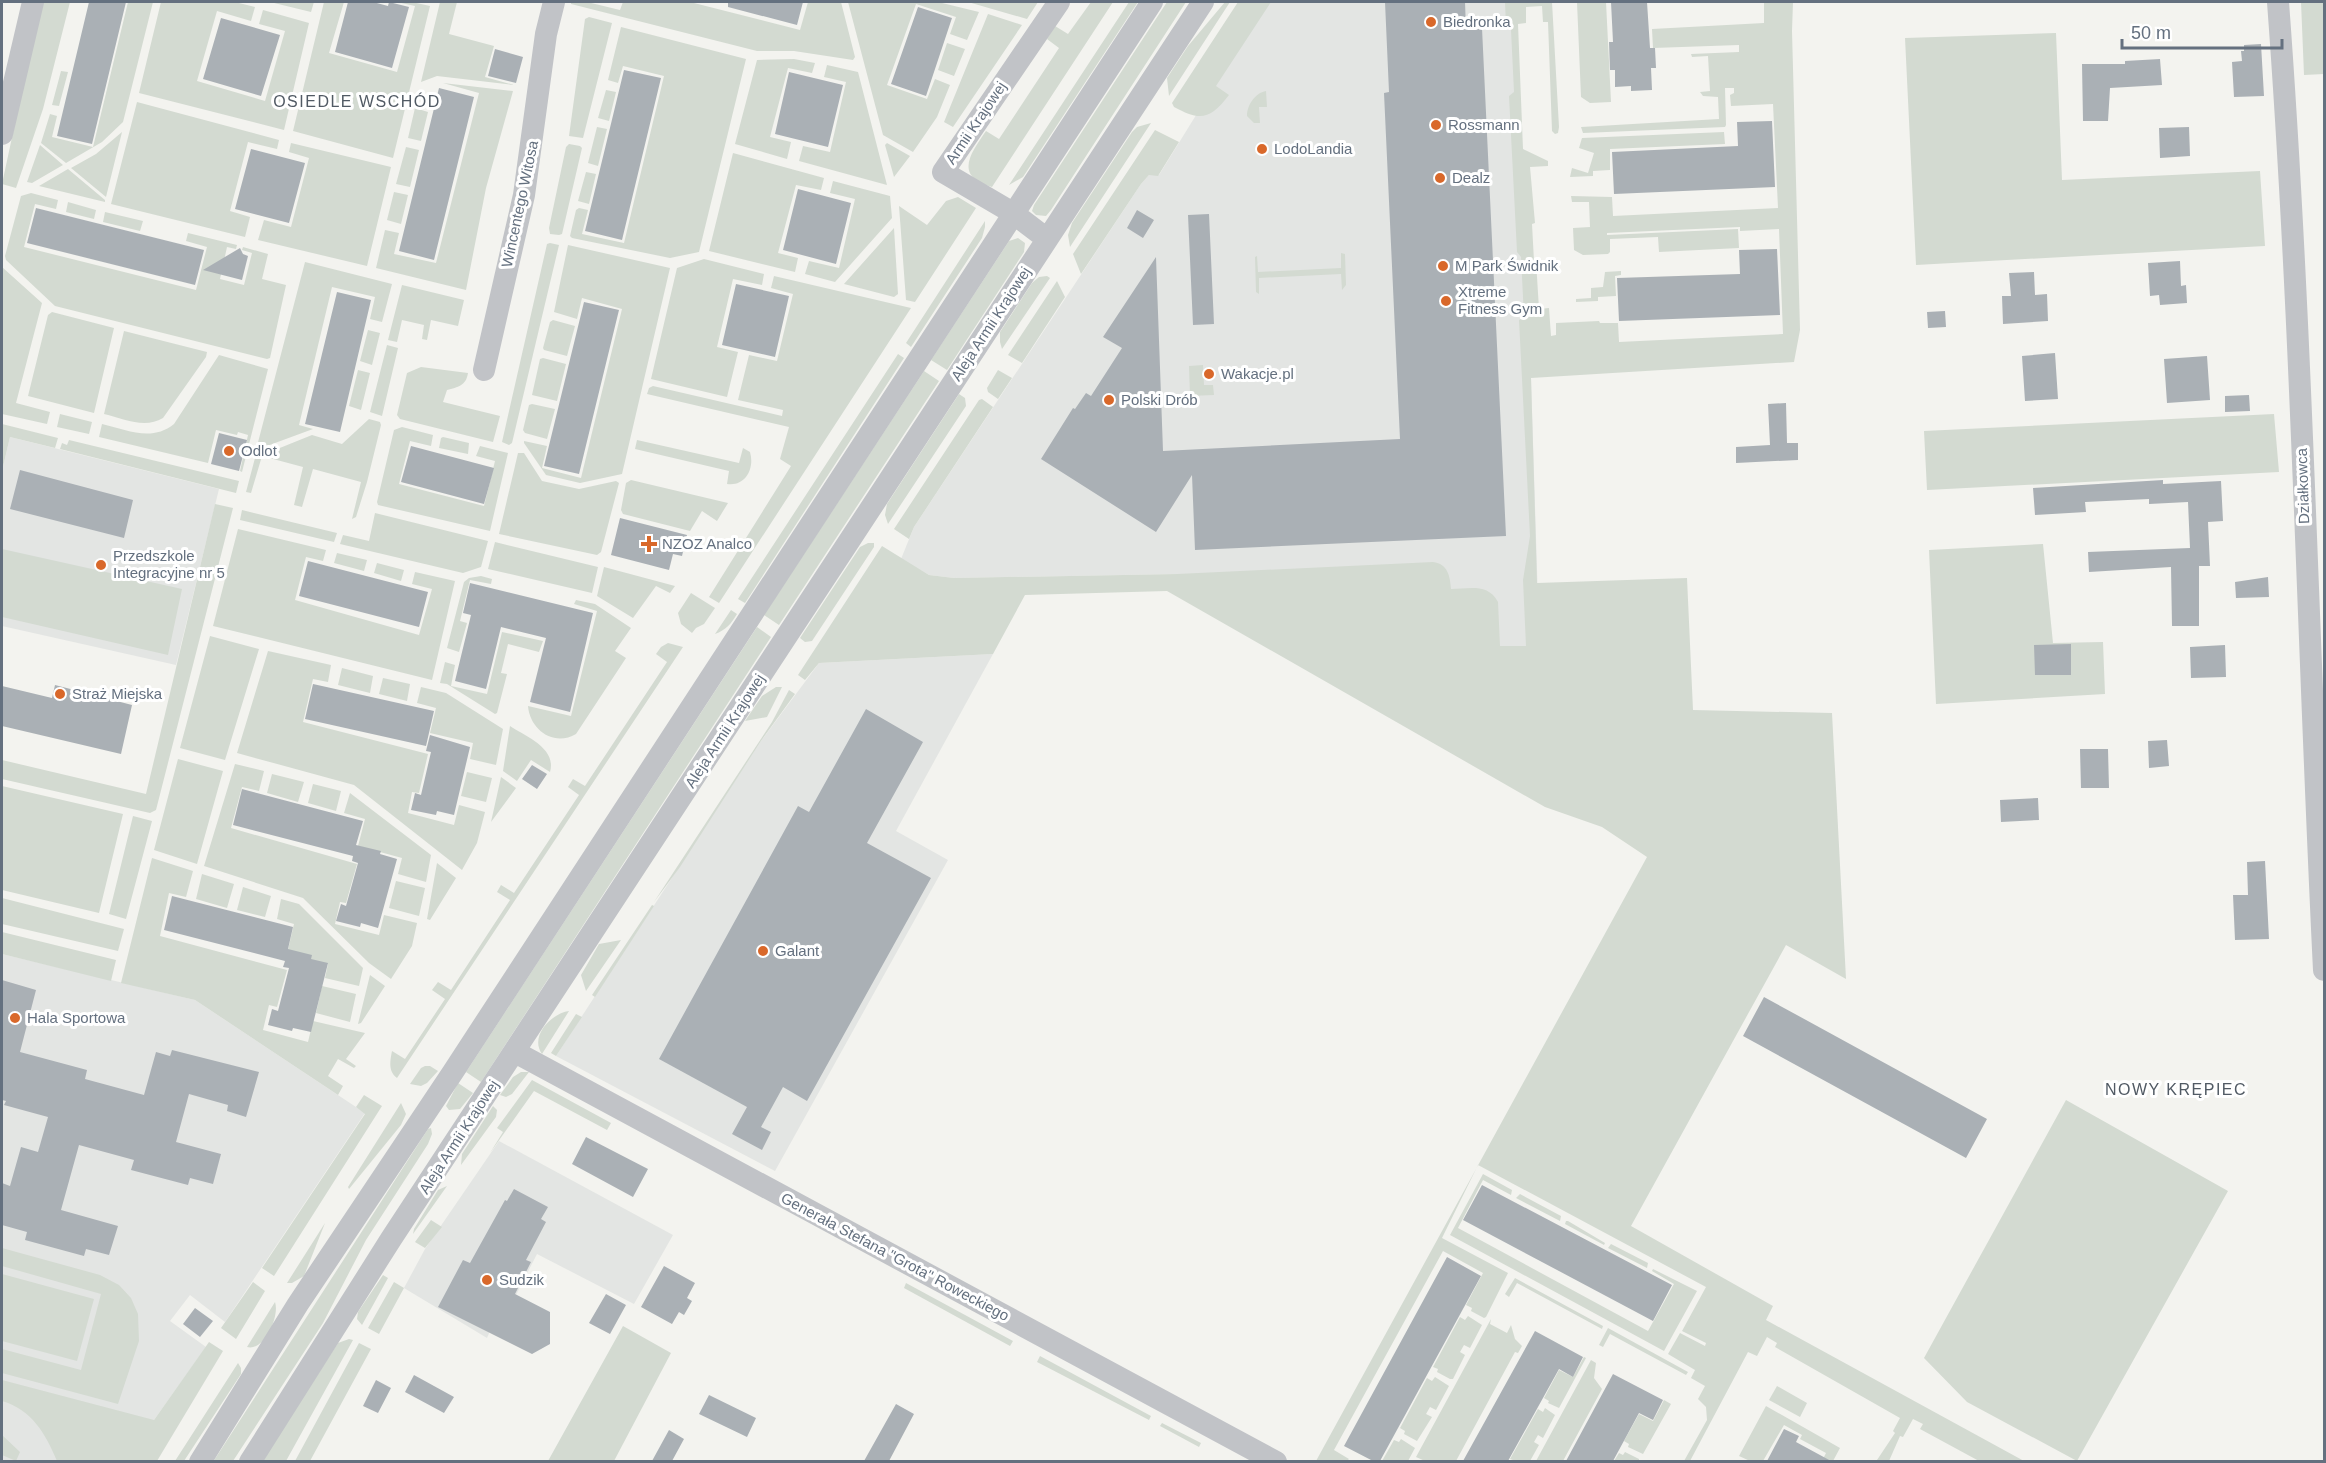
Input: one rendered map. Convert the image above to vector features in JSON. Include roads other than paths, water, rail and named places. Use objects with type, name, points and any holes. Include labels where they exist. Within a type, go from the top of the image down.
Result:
[{"type":"street","points":[[2,134],[33,2]]},
{"type":"street","name":"Wincentego Witosa","points":[[484,370],[524,195],[546,34],[555,2]]},
{"type":"street","name":"Armii Krajowej","points":[[1047,239],[1013,213],[943,172],[1059,2]]},
{"type":"street","points":[[200,1461],[298,1304],[453,1072],[1152,2]]},
{"type":"street","name":"Aleja Armii Krajowej","points":[[250,1461],[325,1341],[1203,2]]},
{"type":"street","name":"Działkowca","points":[[2278,2],[2299,366],[2315,791],[2325,970]]},
{"type":"street","name":"Generała Stefana \"Grota\" Roweckiego","points":[[515,1052],[1276,1461]]},
{"type":"place","name":"Biedronka","points":[[1431,22]]},
{"type":"place","name":"Rossmann","points":[[1436,125]]},
{"type":"place","name":"LodoLandia","points":[[1262,149]]},
{"type":"place","name":"Dealz","points":[[1440,178]]},
{"type":"place","name":"M Park Świdnik","points":[[1443,266]]},
{"type":"place","name":"Xtreme Fitness Gym","points":[[1446,301]]},
{"type":"place","name":"Wakacje.pl","points":[[1209,374]]},
{"type":"place","name":"Polski Drób","points":[[1109,400]]},
{"type":"place","name":"Odlot","points":[[229,451]]},
{"type":"place","name":"NZOZ Analco","points":[[649,544]]},
{"type":"place","name":"Przedszkole Integracyjne nr 5","points":[[101,565]]},
{"type":"place","name":"Straż Miejska","points":[[60,694]]},
{"type":"place","name":"Galant","points":[[763,951]]},
{"type":"place","name":"Hala Sportowa","points":[[15,1018]]},
{"type":"place","name":"Sudzik","points":[[487,1280]]},
{"type":"district","name":"OSIEDLE WSCHÓD","points":[[357,101]]},
{"type":"district","name":"NOWY KRĘPIEC","points":[[2176,1089]]}]
